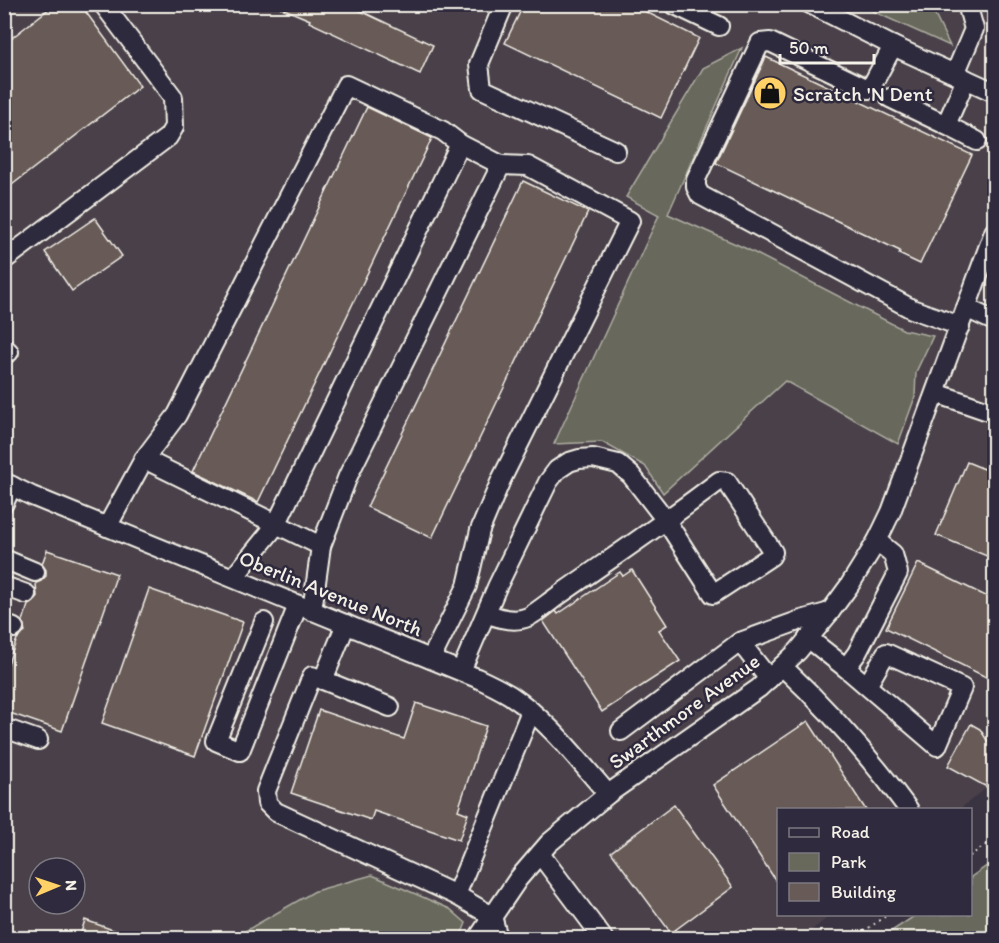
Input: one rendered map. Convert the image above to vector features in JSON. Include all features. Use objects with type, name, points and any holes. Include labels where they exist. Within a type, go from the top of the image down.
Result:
[{"type":"street","points":[[4,260],[168,137],[174,127],[173,97],[103,4]]},
{"type":"street","points":[[504,4],[478,64],[482,89],[616,151]]},
{"type":"street","points":[[674,4],[720,26]]},
{"type":"street","points":[[810,4],[893,46],[994,92]]},
{"type":"street","points":[[946,125],[974,29],[967,4]]},
{"type":"street","points":[[893,46],[868,89],[770,42],[760,43],[696,178],[696,188],[700,195],[912,309],[960,326]]},
{"type":"street","points":[[107,527],[144,459],[177,415],[346,85],[442,131],[460,144],[501,165],[528,166],[630,221],[501,480],[480,530],[467,585],[431,659]]},
{"type":"street","points":[[890,98],[976,141]]},
{"type":"street","points":[[234,577],[276,525],[460,144]]},
{"type":"street","points":[[264,622],[216,741],[240,751],[305,608],[321,546],[348,476],[501,165]]},
{"type":"street","name":"Swarthmore Avenue","points":[[478,939],[518,879],[549,843],[608,794],[759,688],[831,612],[877,541],[891,512],[994,232]]},
{"type":"street","points":[[966,308],[994,321]]},
{"type":"street","points":[[936,393],[994,413]]},
{"type":"street","points":[[461,671],[486,613],[548,482],[569,462],[593,458],[618,464],[631,475],[665,519],[713,594],[744,575],[771,556],[773,552],[727,482],[719,481],[665,519],[527,617],[500,619],[486,613]]},
{"type":"street","points":[[144,459],[321,546]]},
{"type":"street","points":[[4,503],[8,484]]},
{"type":"street","name":"Oberlin Avenue North","points":[[8,484],[107,527],[461,671],[509,695],[552,730],[608,794]]},
{"type":"street","points":[[846,668],[857,653],[898,573],[893,554],[877,541]]},
{"type":"street","points":[[4,559],[35,572]]},
{"type":"street","points":[[4,586],[26,594]]},
{"type":"street","points":[[621,731],[740,642],[831,612]]},
{"type":"street","points":[[323,680],[346,624]]},
{"type":"street","points":[[808,638],[937,746],[962,688],[886,653],[867,686]]},
{"type":"street","points":[[740,642],[769,679]]},
{"type":"street","points":[[782,666],[853,738],[907,808]]},
{"type":"street","points":[[390,707],[312,676],[266,791],[267,803],[276,812],[456,895],[492,916],[498,939]]},
{"type":"street","points":[[456,895],[531,711]]},
{"type":"street","points":[[4,728],[38,740]]},
{"type":"street","points":[[540,854],[603,939]]},
{"type":"path","points":[[972,855],[994,839]]},
{"type":"path","points":[[854,939],[888,916]]},
{"type":"shaded area","points":[[5,5],[994,5],[994,782],[961,808],[777,808],[777,916],[830,916],[802,938],[5,938]]},
{"type":"green space","points":[[859,5],[930,5],[950,46]]},
{"type":"green space","points":[[742,48],[668,214],[747,249],[904,330],[933,336],[916,372],[915,397],[898,444],[785,381],[663,493],[645,466],[602,442],[554,444],[659,215],[626,197],[703,68]]},
{"type":"green space","points":[[994,861],[994,938],[881,938],[914,916],[972,916],[972,876]]},
{"type":"green space","points":[[372,875],[450,909],[466,923],[460,938],[233,938],[315,891]]},
{"type":"building","points":[[55,4],[80,4],[140,86],[4,191],[4,44]]},
{"type":"building","points":[[272,4],[346,4],[433,45],[420,74]]},
{"type":"building","points":[[524,4],[630,4],[699,38],[661,118],[505,43]]},
{"type":"building","points":[[766,57],[972,155],[920,264],[899,254],[900,251],[716,163]]},
{"type":"building","points":[[367,107],[432,138],[258,502],[193,471]]},
{"type":"building","points":[[523,181],[588,212],[432,538],[367,507]]},
{"type":"building","points":[[95,218],[122,256],[72,291],[45,252]]},
{"type":"building","points":[[967,462],[994,473],[994,559],[936,535]]},
{"type":"building","points":[[47,550],[117,574],[62,731],[4,711],[4,674],[17,639],[25,632],[23,621],[28,605],[37,597],[36,583],[46,576],[46,570],[42,564]]},
{"type":"building","points":[[918,563],[994,600],[994,670],[990,679],[886,628]]},
{"type":"building","points":[[632,570],[667,625],[659,630],[680,661],[602,712],[543,621],[556,611],[558,614],[620,572],[623,576]]},
{"type":"building","points":[[149,589],[243,622],[195,756],[102,723]]},
{"type":"building","points":[[416,703],[486,726],[458,810],[468,814],[459,840],[374,811],[371,820],[291,793],[319,710],[404,739]]},
{"type":"building","points":[[808,721],[865,808],[777,808],[777,882],[713,785]]},
{"type":"building","points":[[971,724],[980,729],[988,742],[994,742],[994,791],[948,766]]},
{"type":"building","points":[[674,805],[733,887],[671,933],[611,852]]},
{"type":"building","points":[[85,920],[133,937],[133,939],[79,939]]},
{"type":"place","name":"Scratch 'N Dent","points":[[770,93]]}]
